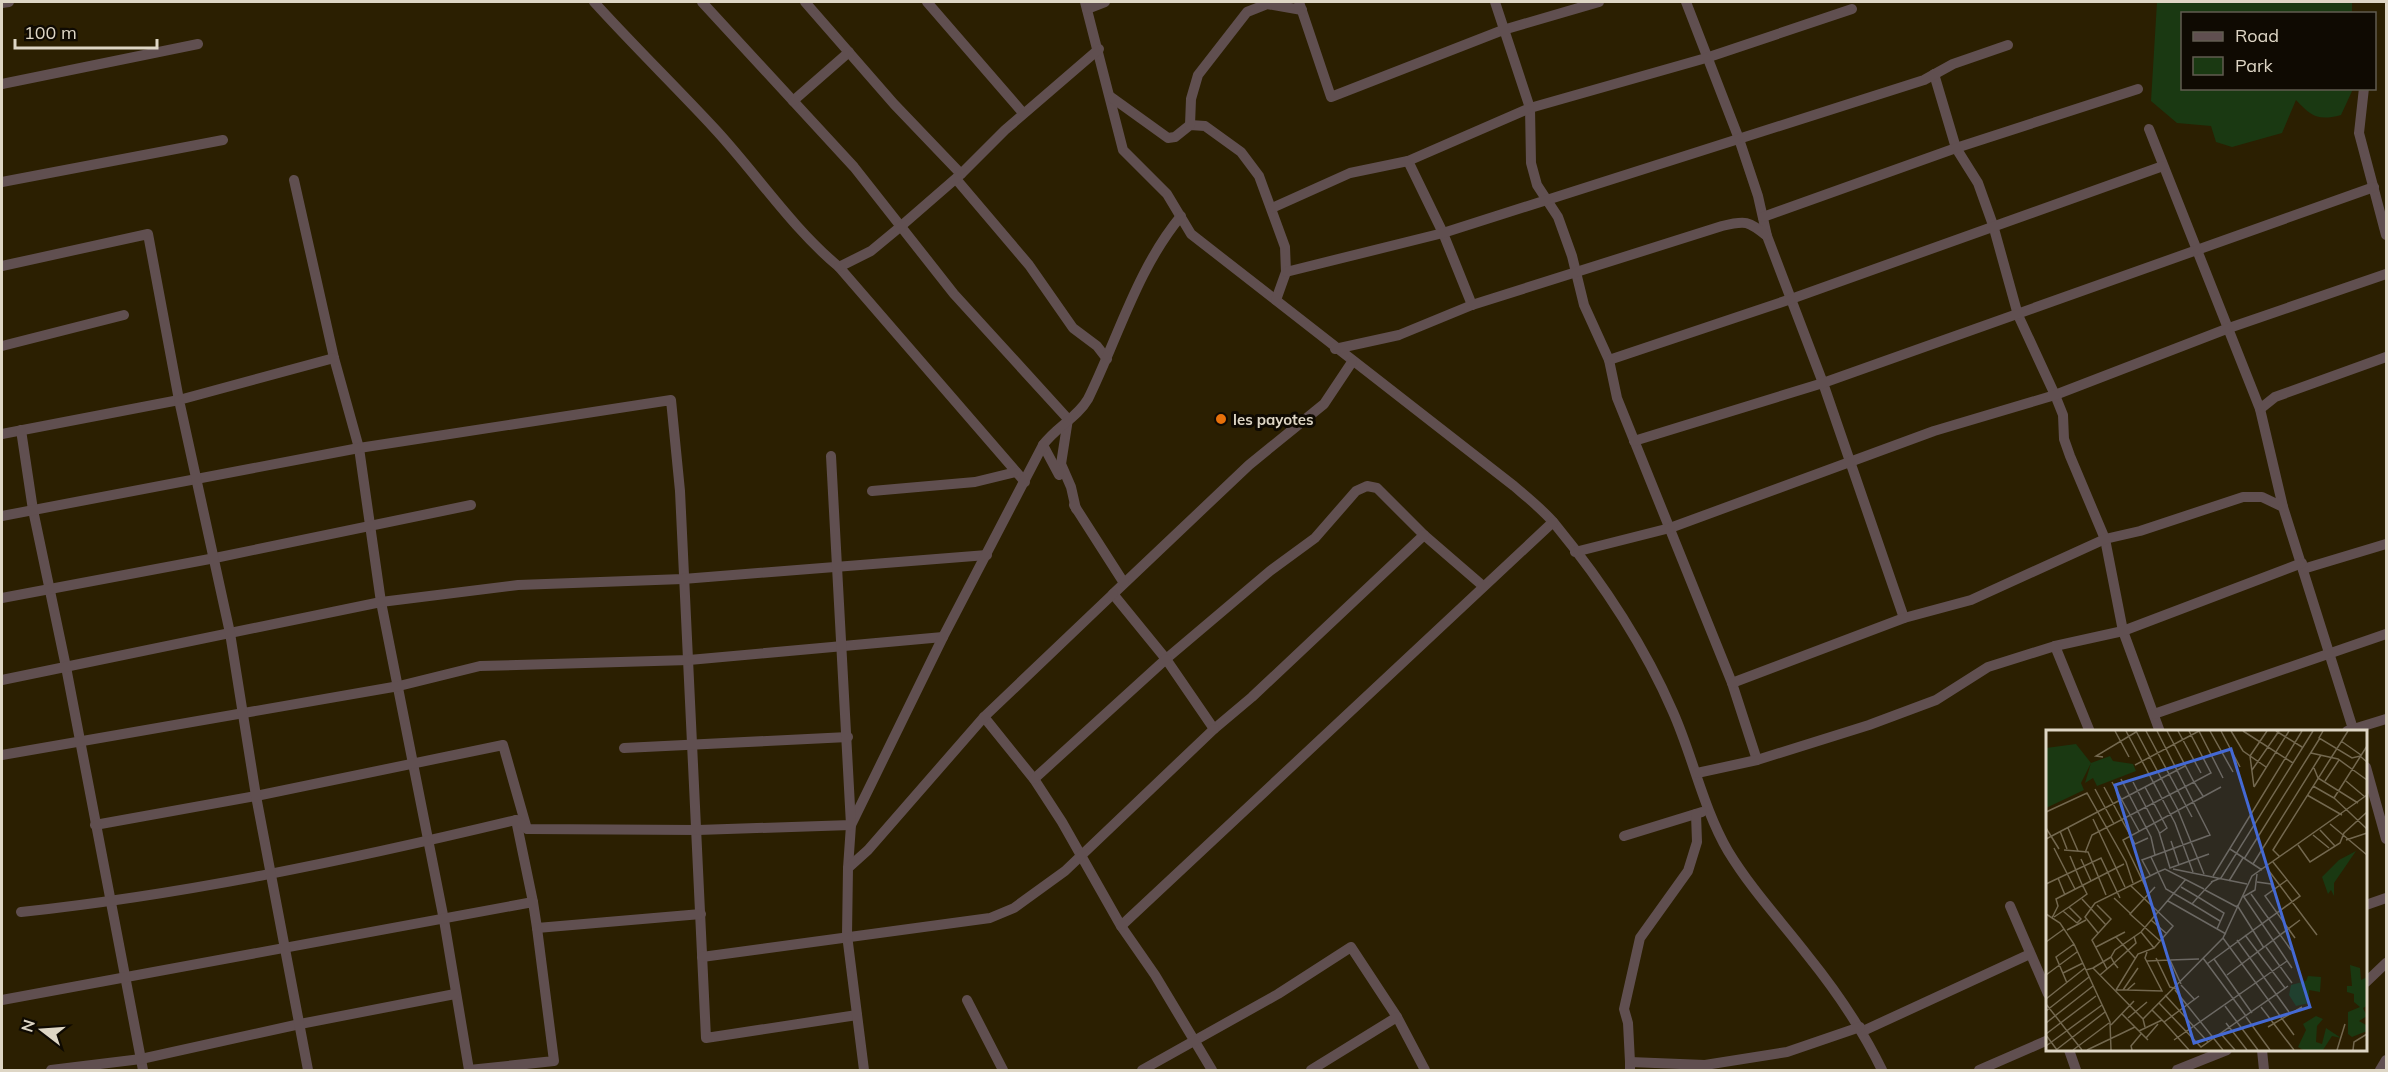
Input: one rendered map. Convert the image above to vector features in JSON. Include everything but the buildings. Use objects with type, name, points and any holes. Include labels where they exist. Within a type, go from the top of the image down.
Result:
[{"type":"street","points":[[2,3],[9,2]]},
{"type":"street","points":[[594,2],[715,129],[814,246],[839,267],[1025,482]]},
{"type":"street","points":[[702,2],[854,167],[954,294],[1068,419]]},
{"type":"street","points":[[806,2],[958,176],[1029,266],[1073,328],[1097,346],[1107,359]]},
{"type":"street","points":[[927,2],[1023,113]]},
{"type":"street","points":[[1105,2],[1086,5],[1123,150],[1167,194],[1197,241],[1514,486],[1553,522],[1652,668],[1672,710],[1697,773],[1708,810],[1726,848],[1748,883],[1810,958],[1861,1029],[1882,1071]]},
{"type":"street","points":[[1495,2],[1530,108],[1532,163],[1537,185],[1545,201],[1550,204],[1558,218],[1584,305],[1609,360],[1612,383],[1732,683],[1757,760]]},
{"type":"street","points":[[1190,125],[1191,99],[1198,75],[1247,12],[1267,4],[1300,6],[1331,97],[1503,30],[1599,2]]},
{"type":"street","points":[[1686,2],[1739,139],[1764,217],[1767,236],[1905,618]]},
{"type":"street","points":[[1272,208],[1350,173],[1408,161],[1530,108],[1706,58],[1852,9]]},
{"type":"street","points":[[2,84],[198,44]]},
{"type":"street","points":[[1286,272],[1443,233],[1545,201],[1924,80],[1953,64],[2008,45]]},
{"type":"street","points":[[839,267],[871,251],[900,227],[958,176],[1023,113],[1098,49]]},
{"type":"street","points":[[793,101],[849,52]]},
{"type":"street","points":[[1934,74],[1956,148],[1978,183],[1993,225],[2018,315],[2055,395],[2062,415],[2064,438],[2070,456],[2105,539],[2123,631],[2159,730]]},
{"type":"street","points":[[1764,217],[1956,148],[2138,89]]},
{"type":"street","points":[[2364,90],[2359,132],[2386,235]]},
{"type":"street","points":[[1111,97],[1168,138],[1175,137],[1190,125],[1205,126],[1240,152],[1259,176],[1285,247],[1286,272],[1276,300]]},
{"type":"street","points":[[2149,129],[2260,409],[2283,507],[2330,655],[2351,730]]},
{"type":"street","points":[[2,182],[223,140]]},
{"type":"street","points":[[1408,161],[1443,233],[1472,305]]},
{"type":"street","points":[[1609,360],[1791,299],[2163,166]]},
{"type":"street","points":[[294,180],[334,358],[359,448],[368,526],[381,602],[444,920],[469,1070],[554,1061],[533,902],[516,820]]},
{"type":"street","points":[[1634,441],[1822,383],[2374,188]]},
{"type":"street","points":[[851,825],[943,637],[1043,445],[1068,419],[1083,408],[1107,359],[1143,274],[1162,240],[1181,216]]},
{"type":"street","points":[[1335,349],[1399,335],[1472,305],[1736,223],[1751,223],[1767,236]]},
{"type":"street","points":[[2,266],[148,234],[179,400],[230,633],[256,796],[308,1071]]},
{"type":"street","points":[[1575,552],[1670,528],[1934,431],[2055,395],[2229,328],[2386,274]]},
{"type":"street","points":[[2,346],[124,315]]},
{"type":"street","points":[[2260,409],[2275,397],[2386,357]]},
{"type":"street","points":[[2,434],[179,400],[334,358]]},
{"type":"street","points":[[848,868],[868,850],[984,717],[1249,465],[1324,404],[1352,362]]},
{"type":"street","points":[[2,516],[359,448],[671,400],[680,491],[691,745],[698,830],[706,1038],[857,1015]]},
{"type":"street","points":[[1068,419],[1061,464],[1077,509]]},
{"type":"street","points":[[21,430],[33,510],[66,667],[142,1065]]},
{"type":"street","points":[[1043,445],[1077,509],[1124,583]]},
{"type":"street","points":[[831,456],[848,737],[851,825],[848,868],[848,935],[864,1071]]},
{"type":"street","points":[[872,491],[975,482],[1016,472]]},
{"type":"street","points":[[1034,779],[1166,659],[1270,572],[1315,538],[1356,491],[1367,486],[1377,488],[1424,535],[1484,586]]},
{"type":"street","points":[[1732,683],[1905,618],[1971,600],[2105,539],[2140,531],[2243,497],[2262,497],[2283,507]]},
{"type":"street","points":[[2,598],[215,558],[471,505]]},
{"type":"street","points":[[1121,926],[1553,522]]},
{"type":"street","points":[[702,957],[848,935],[990,918],[1014,908],[1065,871],[1214,729],[1252,697],[1424,535]]},
{"type":"street","points":[[1697,773],[1757,760],[1892,717],[1936,700],[1988,667],[2055,646],[2123,631],[2302,566],[2386,544]]},
{"type":"street","points":[[2,680],[381,602],[518,585],[683,579],[987,555]]},
{"type":"street","points":[[1113,594],[1166,659],[1214,729]]},
{"type":"street","points":[[2154,714],[2386,634]]},
{"type":"street","points":[[2,755],[243,715],[399,686],[480,666],[689,660],[943,637]]},
{"type":"street","points":[[2055,646],[2089,730]]},
{"type":"street","points":[[984,717],[1034,779],[1121,926],[1195,1040],[1212,1071]]},
{"type":"street","points":[[2354,730],[2386,719]]},
{"type":"street","points":[[624,748],[848,737]]},
{"type":"street","points":[[95,825],[256,796],[503,745],[527,829]]},
{"type":"street","points":[[2367,770],[2384,818],[2386,839]]},
{"type":"street","points":[[1624,836],[1708,810]]},
{"type":"street","points":[[1696,814],[1697,842],[1688,871],[1640,938],[1624,1009],[1628,1023],[1630,1066],[1706,1068],[1787,1052],[1861,1029],[2030,954]]},
{"type":"street","points":[[516,820],[527,829],[698,830],[851,825]]},
{"type":"street","points":[[21,912],[111,902],[428,841],[516,820]]},
{"type":"street","points":[[2367,905],[2386,898]]},
{"type":"street","points":[[2,1000],[533,902]]},
{"type":"street","points":[[2010,906],[2046,990]]},
{"type":"street","points":[[537,928],[701,914]]},
{"type":"street","points":[[1142,1071],[1278,994],[1351,947],[1397,1017],[1425,1071]]},
{"type":"street","points":[[2367,981],[2386,963]]},
{"type":"street","points":[[51,1071],[142,1065],[300,1024],[455,994]]},
{"type":"street","points":[[967,1000],[1003,1071]]},
{"type":"street","points":[[1311,1071],[1397,1017]]},
{"type":"street","points":[[1979,1071],[2046,1041]]},
{"type":"street","points":[[2069,1051],[2076,1071]]},
{"type":"street","points":[[2177,1071],[2225,1051]]},
{"type":"street","points":[[2262,1051],[2264,1071]]},
{"type":"street","points":[[2380,1071],[2386,1060]]},
{"type":"green space","points":[[2157,2],[2352,2],[2352,12],[2181,12],[2181,90],[2353,90],[2341,115],[2327,118],[2316,116],[2296,100],[2282,133],[2232,147],[2216,142],[2211,126],[2177,123],[2151,101]]},
{"type":"place","name":"les payotes","points":[[1221,419]]}]
